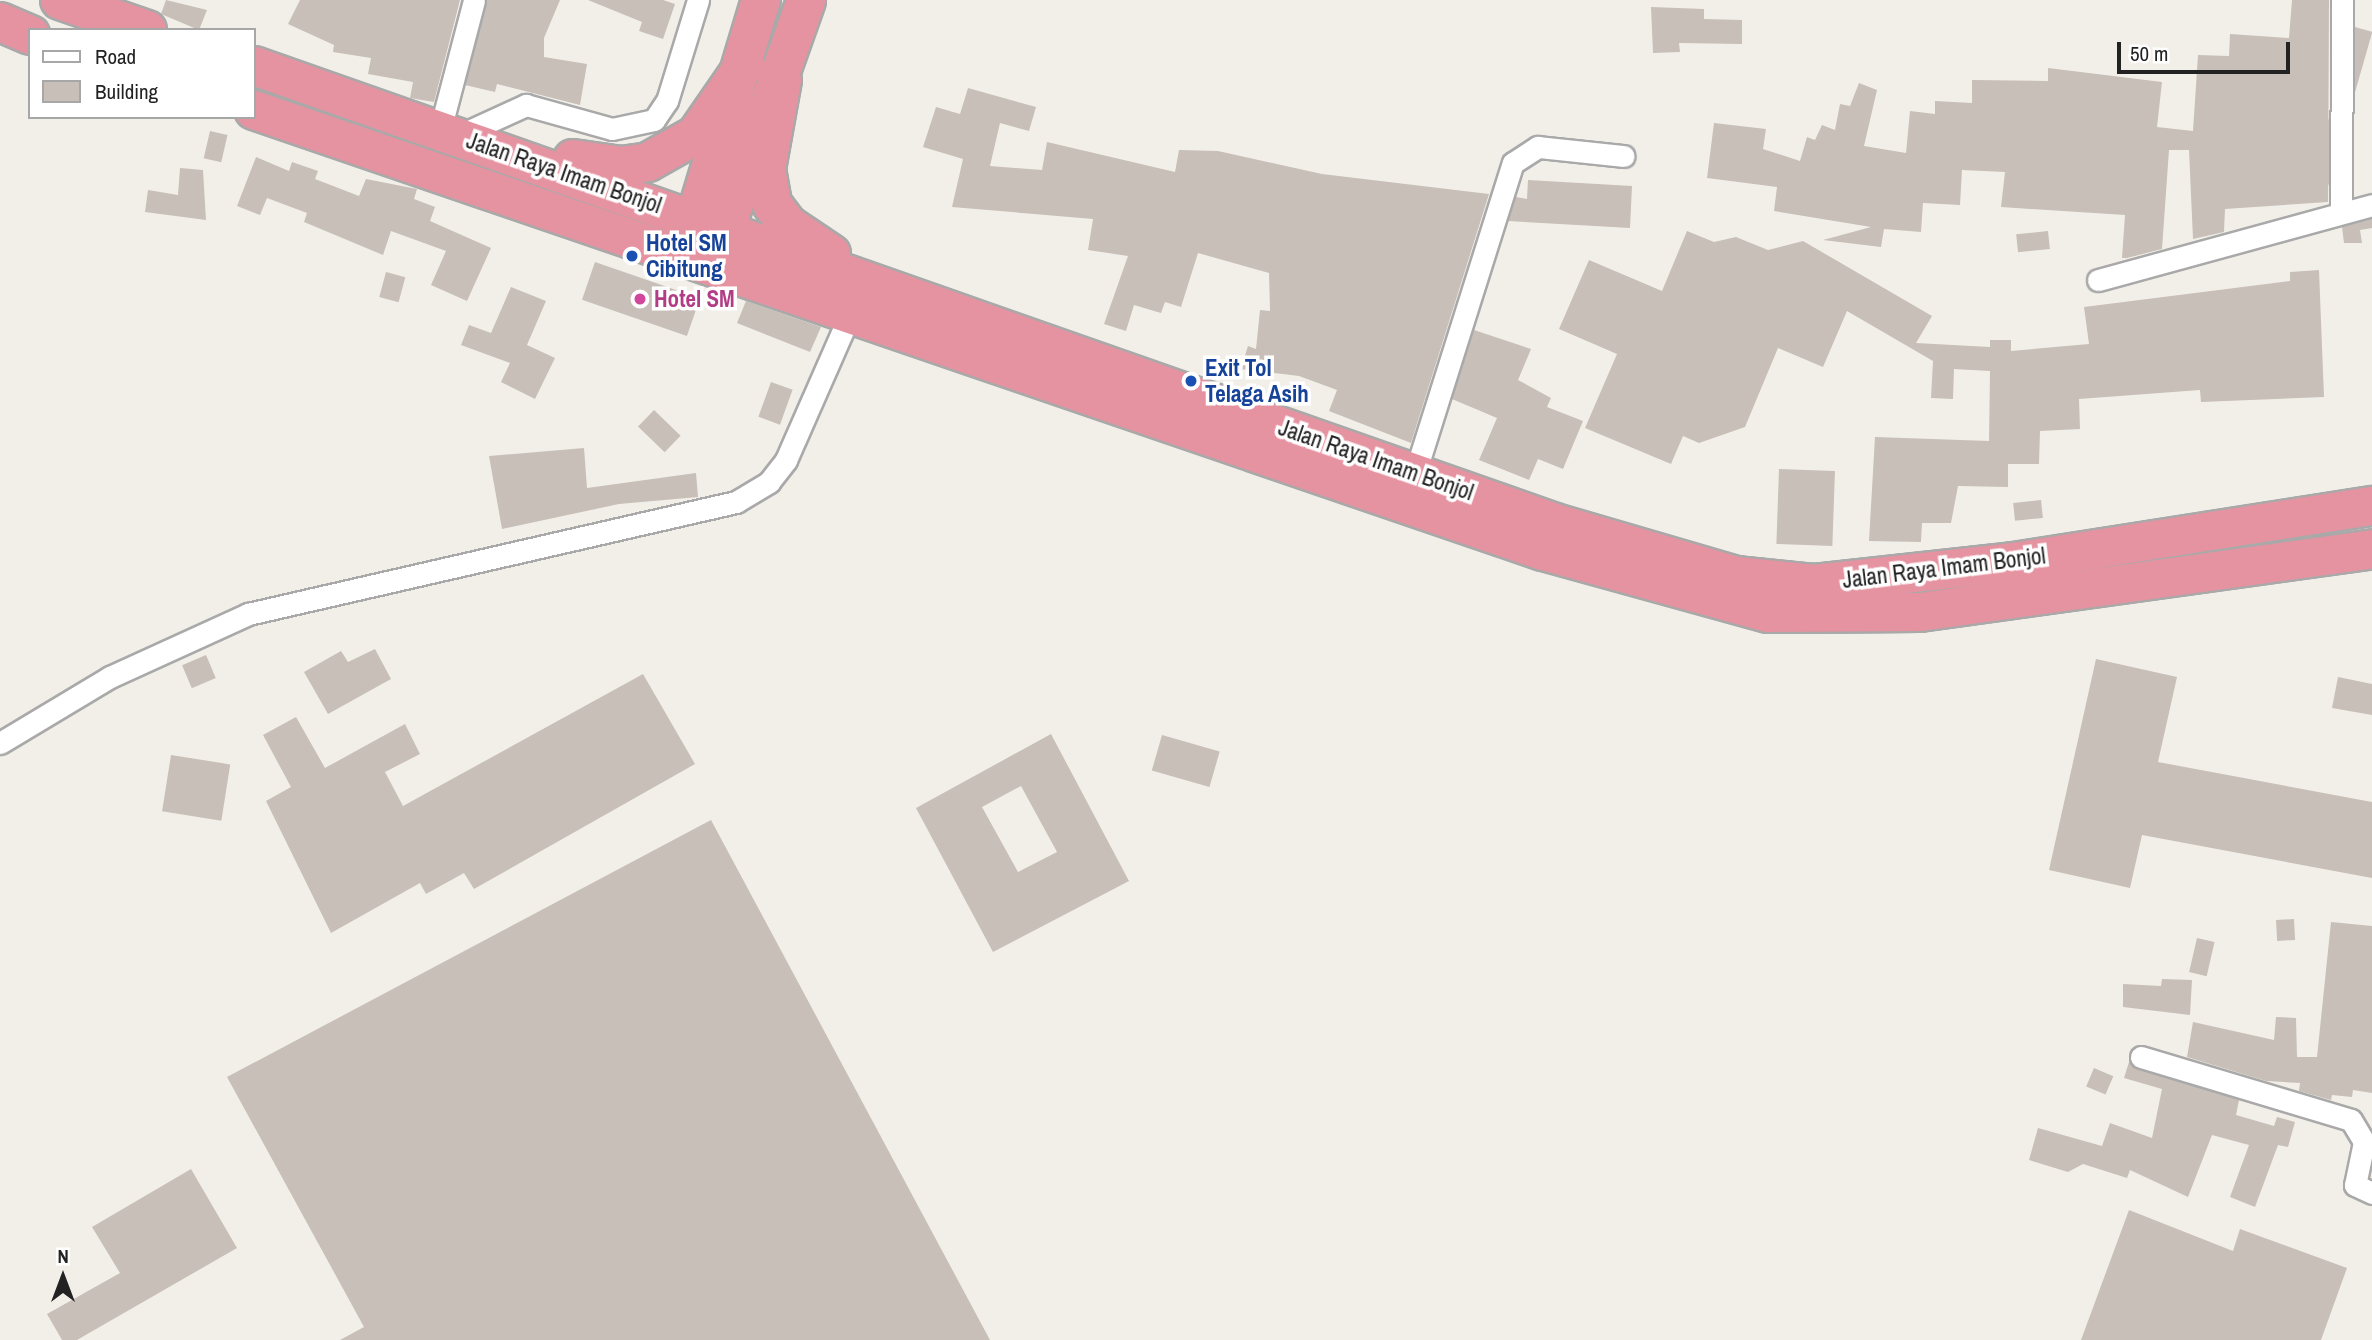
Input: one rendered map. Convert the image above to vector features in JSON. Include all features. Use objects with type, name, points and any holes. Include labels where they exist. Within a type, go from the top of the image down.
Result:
[{"type":"highway","points":[[61,0],[141,28]]},
{"type":"highway","points":[[705,242],[761,0]]},
{"type":"highway","points":[[806,0],[782,80],[766,169],[772,204],[813,245],[906,295]]},
{"type":"highway","points":[[0,22],[28,34]]},
{"type":"highway","points":[[462,137],[621,166],[648,162],[696,135],[745,64]]},
{"type":"highway","name":"Jalan Raya Imam Bonjol","points":[[256,67],[462,137],[705,242],[850,314],[1544,551],[1768,613],[1920,612],[2372,549]]},
{"type":"highway","points":[[705,242],[782,80]]},
{"type":"highway","name":"Jalan Raya Imam Bonjol","points":[[256,111],[705,242],[906,295],[1555,523],[1736,576],[1814,584],[2013,562],[2372,506]]},
{"type":"street","points":[[462,137],[474,0]]},
{"type":"street","points":[[462,137],[526,105],[612,129],[654,120],[698,0]]},
{"type":"street","points":[[2341,211],[2342,0]]},
{"type":"street","points":[[1415,473],[1513,163],[1538,147],[1624,156]]},
{"type":"street","points":[[2098,281],[2341,211],[2372,205]]},
{"type":"street","points":[[0,743],[120,671],[247,614],[736,502],[769,482],[786,460],[850,314]]},
{"type":"street","points":[[2141,1057],[2351,1120],[2364,1142],[2355,1185],[2372,1193]]},
{"type":"building","points":[[166,0],[207,10],[200,28],[161,14]]},
{"type":"building","points":[[300,0],[460,0],[434,102],[410,98],[413,82],[368,74],[371,58],[333,52],[334,45],[288,24]]},
{"type":"building","points":[[487,0],[560,0],[544,38],[544,57],[587,64],[580,105],[497,84],[495,92],[465,85]]},
{"type":"building","points":[[588,0],[663,0],[675,4],[663,39],[639,31],[642,22]]},
{"type":"building","points":[[2292,0],[2329,0],[2328,202],[2225,209],[2224,232],[2193,239],[2189,150],[2169,150],[2162,249],[2122,258],[2125,215],[2001,207],[2005,172],[1962,170],[1960,205],[1923,203],[1921,232],[1884,229],[1881,247],[1823,240],[1871,227],[1774,211],[1777,187],[1707,178],[1714,123],[1766,129],[1763,149],[1800,161],[1807,137],[1815,140],[1822,125],[1835,130],[1840,104],[1850,106],[1859,83],[1877,90],[1864,146],[1906,153],[1910,111],[1935,114],[1935,101],[1972,103],[1972,80],[2048,81],[2048,68],[2162,82],[2157,127],[2193,131],[2198,55],[2229,56],[2230,34],[2289,38]]},
{"type":"building","points":[[1651,7],[1704,9],[1704,19],[1742,20],[1742,44],[1679,43],[1680,52],[1653,53]]},
{"type":"building","points":[[2355,27],[2372,33],[2326,194],[2308,189]]},
{"type":"building","points":[[968,88],[1036,107],[1029,131],[1000,123],[990,166],[1042,170],[1047,142],[1175,172],[1179,150],[1218,151],[1322,174],[1489,194],[1411,443],[1329,411],[1337,390],[1299,376],[1241,369],[1248,346],[1256,349],[1260,310],[1270,311],[1269,273],[1198,253],[1181,307],[1165,302],[1161,313],[1134,305],[1126,331],[1104,324],[1128,256],[1088,250],[1093,219],[952,207],[963,159],[923,147],[936,107],[960,114]]},
{"type":"building","points":[[210,131],[228,135],[221,162],[204,158]]},
{"type":"building","points":[[256,157],[289,171],[292,162],[318,171],[315,179],[359,196],[366,179],[417,189],[414,199],[435,207],[430,221],[491,248],[467,301],[431,285],[446,251],[391,231],[383,255],[304,222],[307,213],[267,198],[260,215],[237,206]]},
{"type":"building","points":[[180,168],[203,170],[206,220],[145,212],[148,190],[178,195]]},
{"type":"building","points":[[1528,180],[1632,186],[1630,228],[1508,221],[1516,197],[1527,199]]},
{"type":"building","points":[[2372,219],[2372,228],[2360,230],[2362,243],[2344,243],[2342,227]]},
{"type":"building","points":[[1687,231],[1714,242],[1736,237],[1768,250],[1803,241],[1932,316],[1916,343],[1990,347],[1990,340],[2011,340],[2011,351],[2089,344],[2084,307],[2290,281],[2290,272],[2319,270],[2324,397],[2201,402],[2200,390],[2079,399],[2080,429],[2040,431],[2039,464],[2008,464],[2008,487],[1958,486],[1951,523],[1922,523],[1921,542],[1869,541],[1875,437],[1989,441],[1990,371],[1954,369],[1953,399],[1931,398],[1933,361],[1847,311],[1823,367],[1778,348],[1745,427],[1699,443],[1683,436],[1671,464],[1585,428],[1617,354],[1559,329],[1589,260],[1662,291]]},
{"type":"building","points":[[2048,231],[2050,249],[2018,252],[2016,234]]},
{"type":"building","name":"Hotel SM","points":[[595,262],[700,298],[687,336],[582,300]]},
{"type":"building","points":[[386,272],[405,277],[399,302],[379,297]]},
{"type":"building","points":[[511,287],[546,301],[527,345],[555,358],[535,399],[501,382],[510,363],[461,345],[469,325],[491,333]]},
{"type":"building","points":[[746,301],[821,327],[810,352],[737,323]]},
{"type":"building","points":[[1474,330],[1531,349],[1518,380],[1551,398],[1547,407],[1583,421],[1563,469],[1538,459],[1529,480],[1479,460],[1497,418],[1452,399]]},
{"type":"building","points":[[771,382],[793,390],[780,425],[758,417]]},
{"type":"building","points":[[654,410],[681,436],[665,452],[638,427]]},
{"type":"building","points":[[584,448],[587,488],[696,473],[698,497],[619,504],[502,529],[489,456]]},
{"type":"building","points":[[1779,469],[1835,471],[1832,546],[1776,544]]},
{"type":"building","points":[[2041,500],[2043,518],[2015,521],[2013,503]]},
{"type":"building","points":[[375,649],[391,679],[328,714],[304,672],[341,651],[348,662]]},
{"type":"building","points":[[206,655],[216,678],[192,688],[182,665]]},
{"type":"building","points":[[2096,659],[2177,677],[2158,762],[2372,802],[2372,878],[2142,835],[2130,888],[2049,870]]},
{"type":"building","points":[[643,674],[695,764],[474,889],[464,873],[426,894],[420,883],[331,933],[266,801],[291,787],[263,735],[296,717],[325,768],[405,724],[420,754],[385,772],[403,806]]},
{"type":"building","points":[[2338,677],[2372,684],[2372,715],[2332,708]]},
{"type":"building","points":[[1051,734],[1129,881],[993,952],[916,808]],"holes":[[[1021,786],[1057,852],[1018,872],[982,807]]]},
{"type":"building","points":[[1162,735],[1220,752],[1209,787],[1152,771]]},
{"type":"building","points":[[171,755],[230,764],[221,821],[162,811]]},
{"type":"building","points":[[711,820],[990,1340],[340,1340],[364,1327],[227,1077]]},
{"type":"building","points":[[2294,919],[2295,940],[2277,941],[2276,920]]},
{"type":"building","points":[[2331,922],[2372,926],[2372,1093],[2353,1090],[2352,1097],[2332,1095],[2331,1100],[2299,1091],[2300,1083],[2266,1081],[2187,1057],[2193,1022],[2274,1040],[2276,1017],[2296,1018],[2297,1057],[2317,1057]]},
{"type":"building","points":[[2197,938],[2215,942],[2207,976],[2189,972]]},
{"type":"building","points":[[2162,979],[2192,980],[2190,1015],[2123,1007],[2123,984],[2161,986]]},
{"type":"building","points":[[2129,1062],[2239,1100],[2236,1115],[2274,1126],[2277,1117],[2295,1122],[2288,1147],[2278,1145],[2255,1207],[2230,1197],[2249,1145],[2212,1135],[2188,1197],[2130,1170],[2127,1178],[2083,1164],[2068,1172],[2029,1160],[2038,1128],[2102,1146],[2110,1123],[2152,1138],[2162,1089],[2124,1078]]},
{"type":"building","points":[[2094,1068],[2113,1076],[2106,1095],[2086,1086]]},
{"type":"building","points":[[191,1169],[237,1248],[77,1340],[62,1340],[47,1314],[120,1273],[92,1227]]},
{"type":"building","points":[[2129,1210],[2233,1251],[2240,1229],[2347,1268],[2321,1340],[2081,1340]]},
{"type":"place","name":"Hotel SM Cibitung","points":[[632,256]]},
{"type":"place","name":"Hotel SM","points":[[640,299]]},
{"type":"place","name":"Exit Tol Telaga Asih","points":[[1191,381]]}]
